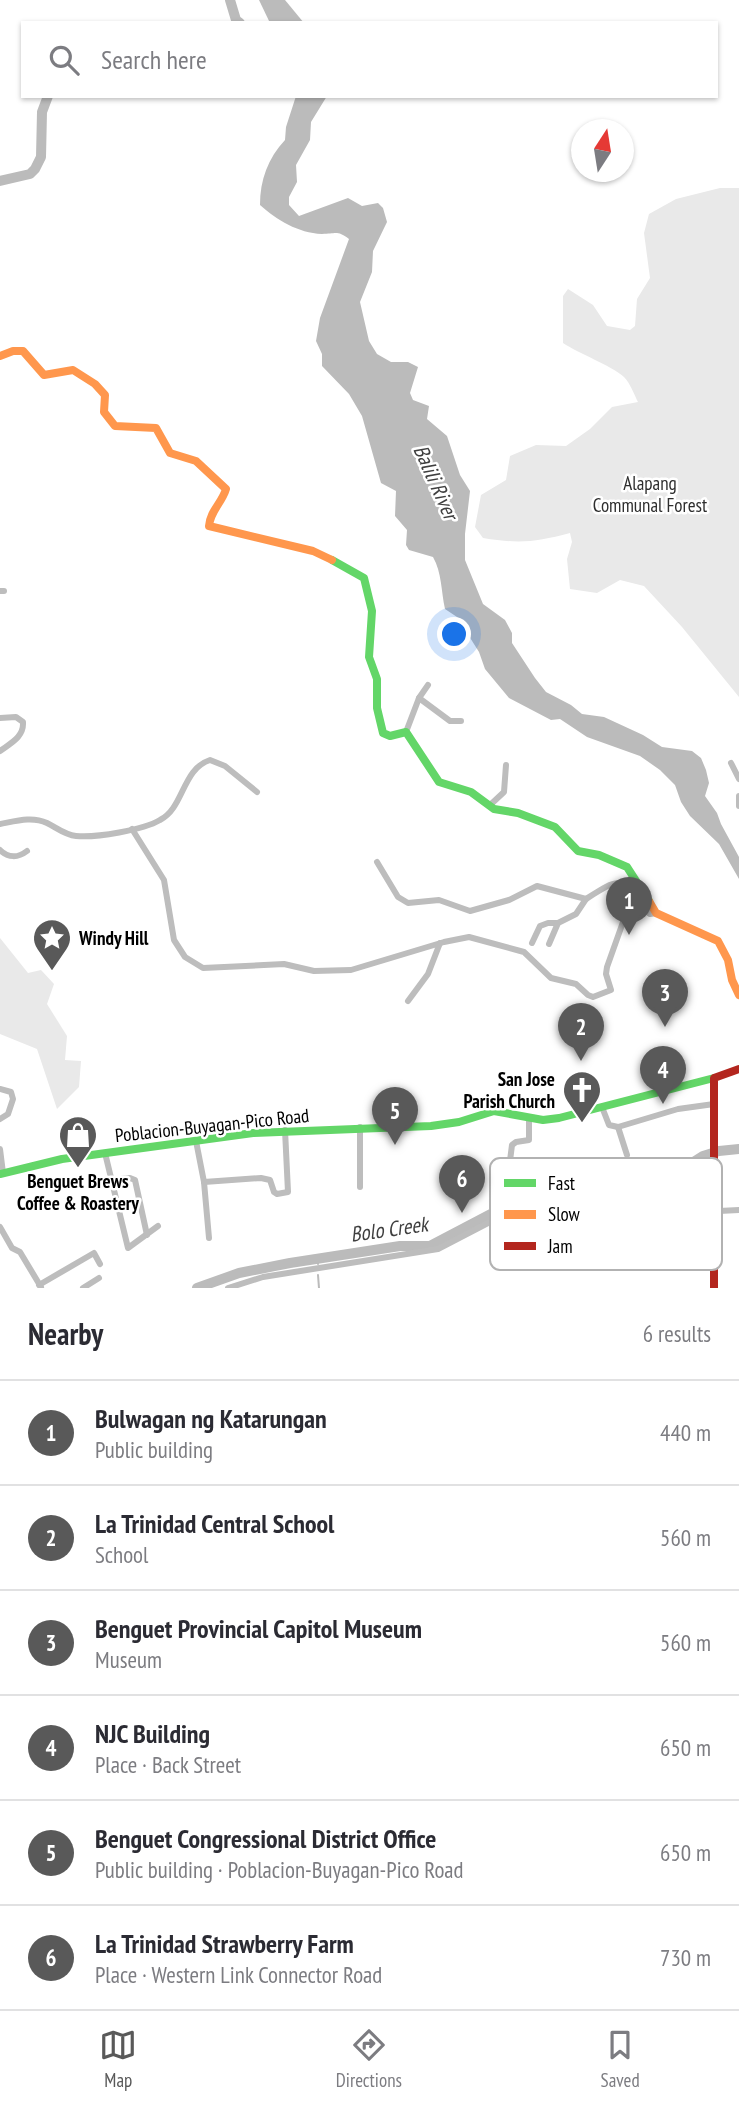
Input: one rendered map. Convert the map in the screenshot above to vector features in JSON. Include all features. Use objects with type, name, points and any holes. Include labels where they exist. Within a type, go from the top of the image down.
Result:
[{"type":"main road","points":[[0,356],[13,351],[23,351],[44,375],[73,370],[95,384],[104,395],[104,412],[115,426],[153,427],[159,430],[170,453],[196,461],[226,489],[225,495],[209,517],[209,526],[313,551],[360,574],[367,584],[372,611],[369,657],[377,679],[377,708],[381,728],[386,736],[406,732],[435,778],[445,785],[471,792],[500,811],[518,813],[555,827],[578,851],[599,855],[627,867],[656,913],[718,941],[728,960],[732,980],[739,995]]},
{"type":"main road","name":"Poblacion-Buyagan-Pico Road","points":[[1,1174],[62,1159],[285,1130],[431,1126],[459,1122],[494,1111],[543,1120],[559,1118],[739,1069]]},
{"type":"main road","points":[[713,1158],[714,1077]]},
{"type":"main road","points":[[714,1270],[714,1288]]},
{"type":"street","points":[[406,732],[419,698],[429,685]]},
{"type":"street","points":[[419,698],[450,721],[461,721]]},
{"type":"street","points":[[0,718],[16,717],[23,722],[23,726],[21,735],[0,751]]},
{"type":"street","points":[[0,824],[32,819],[77,836],[149,825],[164,818],[197,767],[210,760],[225,766],[257,792]]},
{"type":"street","points":[[731,763],[739,779]]},
{"type":"street","points":[[489,806],[504,792],[506,765]]},
{"type":"street","points":[[739,796],[739,806]]},
{"type":"street","points":[[132,829],[164,880],[174,940],[185,957],[211,970],[284,964],[314,971],[351,970],[468,937],[517,949],[528,955],[551,978],[576,984],[588,995],[597,996],[611,990],[606,974],[607,967],[633,894]]},
{"type":"street","points":[[0,850],[11,856],[27,851]]},
{"type":"street","points":[[377,862],[398,897],[408,903],[439,900],[470,911],[509,900],[537,886],[586,899]]},
{"type":"street","points":[[532,943],[540,926],[558,923],[576,914],[586,899],[602,887],[615,882],[626,886],[646,911],[656,913]]},
{"type":"street","points":[[549,944],[558,923]]},
{"type":"street","points":[[408,1001],[428,974],[440,943]]},
{"type":"street","points":[[0,1089],[13,1095],[8,1114],[1,1117]]},
{"type":"street","points":[[602,1107],[609,1125],[618,1127],[678,1109],[714,1104]]},
{"type":"street","points":[[510,1158],[512,1145],[529,1140],[529,1117]]},
{"type":"street","points":[[360,1127],[360,1187]]},
{"type":"street","points":[[618,1127],[627,1155]]},
{"type":"street","points":[[204,1182],[266,1178],[277,1194],[288,1192],[285,1130]]},
{"type":"street","points":[[196,1141],[204,1182],[209,1238]]},
{"type":"street","points":[[0,1149],[1,1174]]},
{"type":"street","points":[[105,1153],[128,1248],[158,1226]]},
{"type":"street","points":[[111,1180],[135,1180],[147,1235]]},
{"type":"street","points":[[228,1288],[263,1277],[438,1249],[490,1223]]},
{"type":"street","points":[[0,1227],[12,1248],[20,1252],[40,1286],[94,1253],[100,1264]]},
{"type":"street","points":[[83,1288],[99,1278]]},
{"type":"green space","name":"Alapang Communal Forest","points":[[720,188],[739,188],[739,697],[682,627],[644,586],[620,580],[597,593],[570,589],[567,559],[572,542],[570,533],[537,540],[507,541],[483,538],[475,527],[481,495],[506,480],[510,456],[536,445],[566,446],[590,429],[612,407],[638,402],[624,377],[563,343],[563,296],[568,289],[593,305],[607,326],[630,330],[635,326],[637,299],[650,278],[644,233],[649,214],[676,199]]},
{"type":"green space","points":[[0,938],[28,973],[41,970],[54,984],[47,1004],[67,1036],[65,1060],[81,1061],[79,1087],[57,1109],[37,1049],[0,1034]]},
{"type":"water","points":[[259,0],[285,0],[302,21],[269,21]]},
{"type":"water","name":"Balili River","points":[[295,98],[326,98],[311,122],[310,140],[296,165],[297,182],[289,197],[289,205],[299,216],[348,198],[362,206],[378,203],[383,208],[387,222],[373,251],[372,272],[360,302],[369,341],[377,354],[391,362],[408,362],[418,367],[410,393],[413,400],[429,406],[427,419],[447,436],[460,475],[470,491],[465,560],[483,604],[505,620],[512,633],[512,643],[546,692],[582,714],[604,717],[662,747],[692,751],[701,758],[709,783],[705,796],[717,813],[739,857],[739,879],[719,844],[690,816],[675,785],[660,770],[640,756],[587,737],[560,719],[551,720],[509,698],[485,669],[479,652],[457,617],[445,609],[440,576],[433,557],[409,550],[406,545],[407,530],[395,516],[396,491],[381,483],[362,416],[349,394],[322,366],[322,354],[316,341],[320,318],[349,239],[339,233],[313,233],[296,228],[281,221],[260,205],[266,170],[285,140],[286,127]]},
{"type":"waterway","points":[[230,0],[237,21]]},
{"type":"waterway","points":[[0,181],[30,174],[35,169],[41,157],[42,112],[47,98]]},
{"type":"waterway","name":"Bolo Creek","points":[[700,1158],[719,1151],[739,1149]]},
{"type":"waterway","name":"Bolo Creek","points":[[197,1288],[239,1273],[290,1263],[400,1246],[430,1246],[490,1215]]},
{"type":"waterway","name":"Bolo Creek","points":[[318,1259],[318,1264]]},
{"type":"waterway","points":[[318,1275],[319,1288]]},
{"type":"traffic: fast","points":[[332,560],[364,578],[372,611],[369,657],[377,679],[377,708],[383,733],[390,736],[406,732],[439,782],[471,792],[494,809],[518,813],[555,827],[578,851],[599,855],[627,867],[649,901]]},
{"type":"traffic: fast","points":[[0,1174],[62,1159],[253,1133],[431,1126],[459,1122],[494,1111],[543,1120],[559,1118],[714,1078]]},
{"type":"traffic: slow","points":[[0,356],[13,351],[23,351],[44,375],[73,370],[95,384],[105,395],[104,412],[115,426],[156,428],[170,453],[196,461],[226,489],[209,526],[313,551],[332,560]]},
{"type":"traffic: slow","points":[[649,901],[656,913],[718,941],[728,960],[732,980],[739,995]]},
{"type":"traffic: jam","points":[[714,1158],[714,1078],[739,1069]]},
{"type":"traffic: jam","points":[[714,1270],[714,1288]]},
{"type":"place","name":"Bulwagan ng Katarungan","points":[[629,935]]},
{"type":"place","name":"Windy Hill","points":[[52,972]]},
{"type":"place","name":"Benguet Provincial Capitol Museum","points":[[665,1027]]},
{"type":"place","name":"La Trinidad Central School","points":[[581,1061]]},
{"type":"place","name":"NJC Building","points":[[663,1104]]},
{"type":"place","name":"San Jose Parish Church","points":[[582,1124]]},
{"type":"place","name":"Benguet Congressional District Office","points":[[395,1145]]},
{"type":"place","name":"Benguet Brews Coffee & Roastery","points":[[78,1169]]},
{"type":"place","name":"La Trinidad Strawberry Farm","points":[[462,1213]]}]
